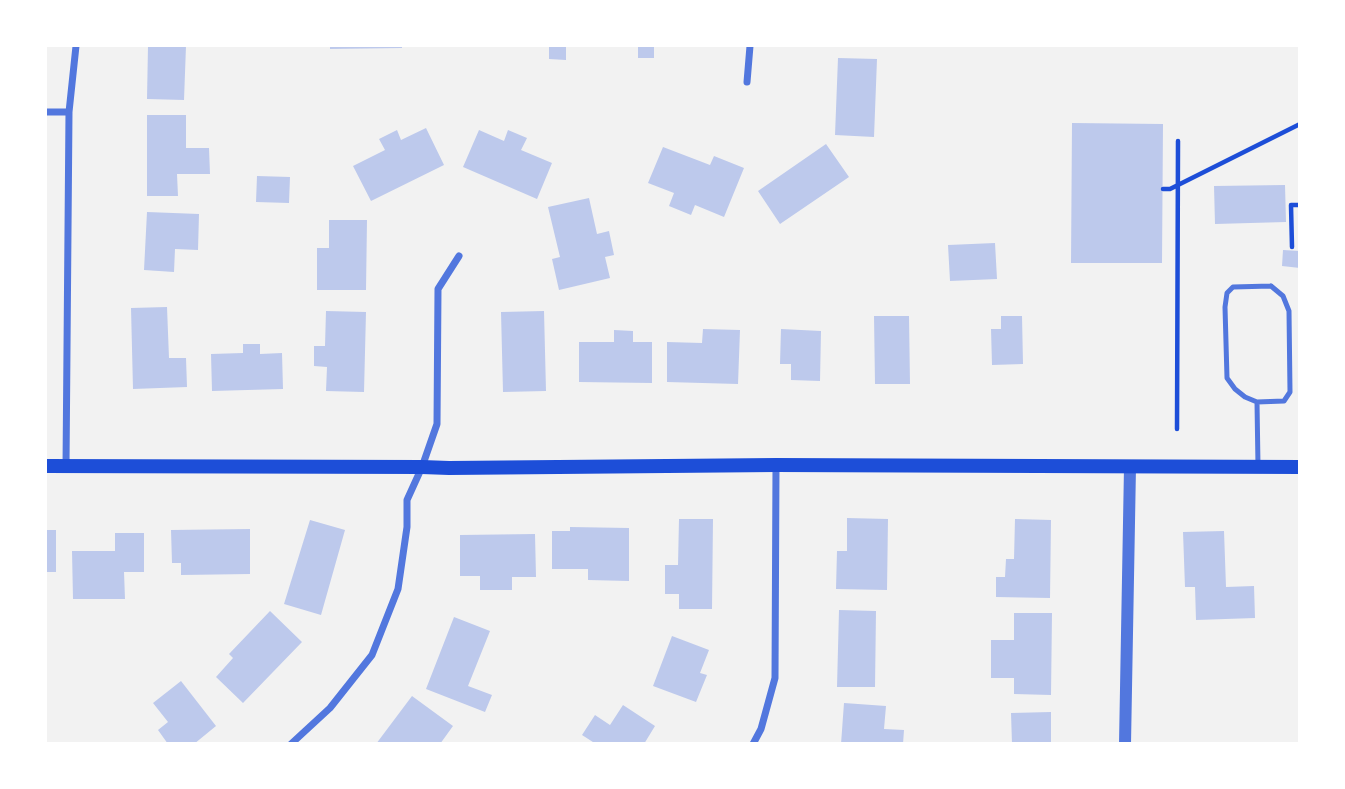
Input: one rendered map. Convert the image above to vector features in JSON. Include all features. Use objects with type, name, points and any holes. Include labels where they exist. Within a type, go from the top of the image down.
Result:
[{"type":"main road","points":[[46,466],[1300,467]]},
{"type":"street","points":[[65,466],[69,112],[76,46]]},
{"type":"street","points":[[747,82],[750,46]]},
{"type":"street","points":[[46,112],[69,112]]},
{"type":"street","points":[[290,744],[330,708],[372,655],[398,589],[407,527],[407,500],[437,424],[438,289],[459,256]]},
{"type":"street","points":[[753,744],[761,729],[775,678],[776,465]]},
{"type":"street","points":[[1125,744],[1130,467]]},
{"type":"lane","points":[[1233,286],[1271,286],[1283,296],[1289,311],[1290,392],[1284,401],[1256,402],[1235,389],[1227,378],[1225,307],[1227,293],[1233,286]]},
{"type":"lane","points":[[1256,402],[1258,467]]},
{"type":"path","points":[[1163,189],[1170,189],[1300,124]]},
{"type":"path","points":[[1177,429],[1178,141]]},
{"type":"path","points":[[1292,247],[1291,205],[1300,205]]},
{"type":"building","points":[[148,46],[186,46],[184,100],[147,99]]},
{"type":"building","points":[[330,46],[402,46],[402,48],[330,49]]},
{"type":"building","points":[[549,46],[566,46],[566,60],[549,59]]},
{"type":"building","points":[[638,46],[654,46],[654,58],[638,58]]},
{"type":"building","points":[[838,58],[877,59],[874,137],[835,135]]},
{"type":"building","points":[[147,115],[186,115],[186,148],[209,148],[210,174],[177,174],[178,196],[147,196]]},
{"type":"building","points":[[1072,123],[1163,124],[1162,263],[1071,263]]},
{"type":"building","points":[[426,128],[444,165],[371,201],[353,166],[385,150],[379,139],[397,130],[401,140]]},
{"type":"building","points":[[479,130],[504,141],[508,130],[527,138],[521,150],[552,163],[537,199],[463,167]]},
{"type":"building","points":[[826,144],[849,177],[780,224],[758,191]]},
{"type":"building","points":[[663,147],[710,165],[714,156],[744,168],[724,217],[695,205],[691,215],[669,206],[674,193],[648,183]]},
{"type":"building","points":[[257,176],[290,177],[289,203],[256,202]]},
{"type":"building","points":[[1285,185],[1286,222],[1215,224],[1214,186]]},
{"type":"building","points":[[589,198],[597,234],[609,231],[614,255],[605,257],[610,278],[559,290],[552,259],[560,257],[548,207]]},
{"type":"building","points":[[147,212],[199,214],[198,250],[175,249],[174,272],[144,270]]},
{"type":"building","points":[[329,220],[367,220],[366,290],[317,290],[317,248],[329,248]]},
{"type":"building","points":[[995,243],[997,279],[950,281],[948,245]]},
{"type":"building","points":[[1283,250],[1300,251],[1300,268],[1282,266]]},
{"type":"building","points":[[167,307],[169,358],[186,358],[187,387],[133,389],[131,308]]},
{"type":"building","points":[[326,311],[366,312],[364,392],[326,391],[327,367],[314,366],[314,346],[325,346]]},
{"type":"building","points":[[544,311],[546,391],[503,392],[501,312]]},
{"type":"building","points":[[874,316],[909,316],[910,384],[875,384]]},
{"type":"building","points":[[1001,316],[1022,316],[1023,364],[992,365],[991,329],[1001,329]]},
{"type":"building","points":[[703,329],[740,330],[738,384],[667,382],[667,342],[702,343]]},
{"type":"building","points":[[781,329],[821,331],[820,381],[791,380],[791,364],[780,364]]},
{"type":"building","points":[[614,330],[633,331],[633,342],[652,342],[652,383],[579,382],[579,342],[614,342]]},
{"type":"building","points":[[243,344],[260,344],[260,354],[282,353],[283,389],[212,391],[211,354],[243,353]]},
{"type":"building","points":[[847,518],[888,519],[887,590],[836,589],[837,551],[847,551]]},
{"type":"building","points":[[679,519],[713,519],[712,609],[679,609],[679,594],[665,594],[665,565],[678,565]]},
{"type":"building","points":[[1015,519],[1051,520],[1050,598],[996,597],[996,577],[1005,577],[1006,559],[1014,559]]},
{"type":"building","points":[[310,520],[345,530],[321,615],[284,604]]},
{"type":"building","points":[[570,527],[629,528],[629,581],[588,580],[588,569],[552,569],[552,531],[570,531]]},
{"type":"building","points":[[250,529],[250,574],[181,575],[181,563],[172,563],[171,530]]},
{"type":"building","points":[[46,530],[56,530],[56,572],[46,572]]},
{"type":"building","points":[[1224,531],[1226,587],[1254,586],[1255,618],[1196,620],[1195,587],[1185,587],[1183,532]]},
{"type":"building","points":[[115,533],[144,533],[144,572],[124,572],[125,599],[73,599],[72,551],[115,551]]},
{"type":"building","points":[[535,534],[536,577],[512,577],[512,590],[480,590],[480,576],[460,576],[460,535]]},
{"type":"building","points":[[839,610],[876,611],[875,687],[837,687]]},
{"type":"building","points":[[270,611],[302,642],[243,703],[216,677],[233,658],[229,654]]},
{"type":"building","points":[[1014,613],[1052,613],[1051,695],[1014,694],[1014,678],[991,678],[991,640],[1014,640]]},
{"type":"building","points":[[454,617],[490,631],[468,686],[492,695],[485,712],[426,689]]},
{"type":"building","points":[[672,636],[709,650],[700,673],[707,675],[696,702],[653,686]]},
{"type":"building","points":[[181,681],[216,726],[194,744],[168,744],[158,730],[168,722],[153,703]]},
{"type":"building","points":[[412,696],[453,726],[440,744],[376,744]]},
{"type":"building","points":[[844,703],[886,706],[884,729],[904,730],[903,744],[841,744]]},
{"type":"building","points":[[623,705],[655,726],[644,744],[596,744],[582,735],[595,715],[610,725]]},
{"type":"building","points":[[1051,712],[1051,744],[1012,744],[1011,713]]}]
